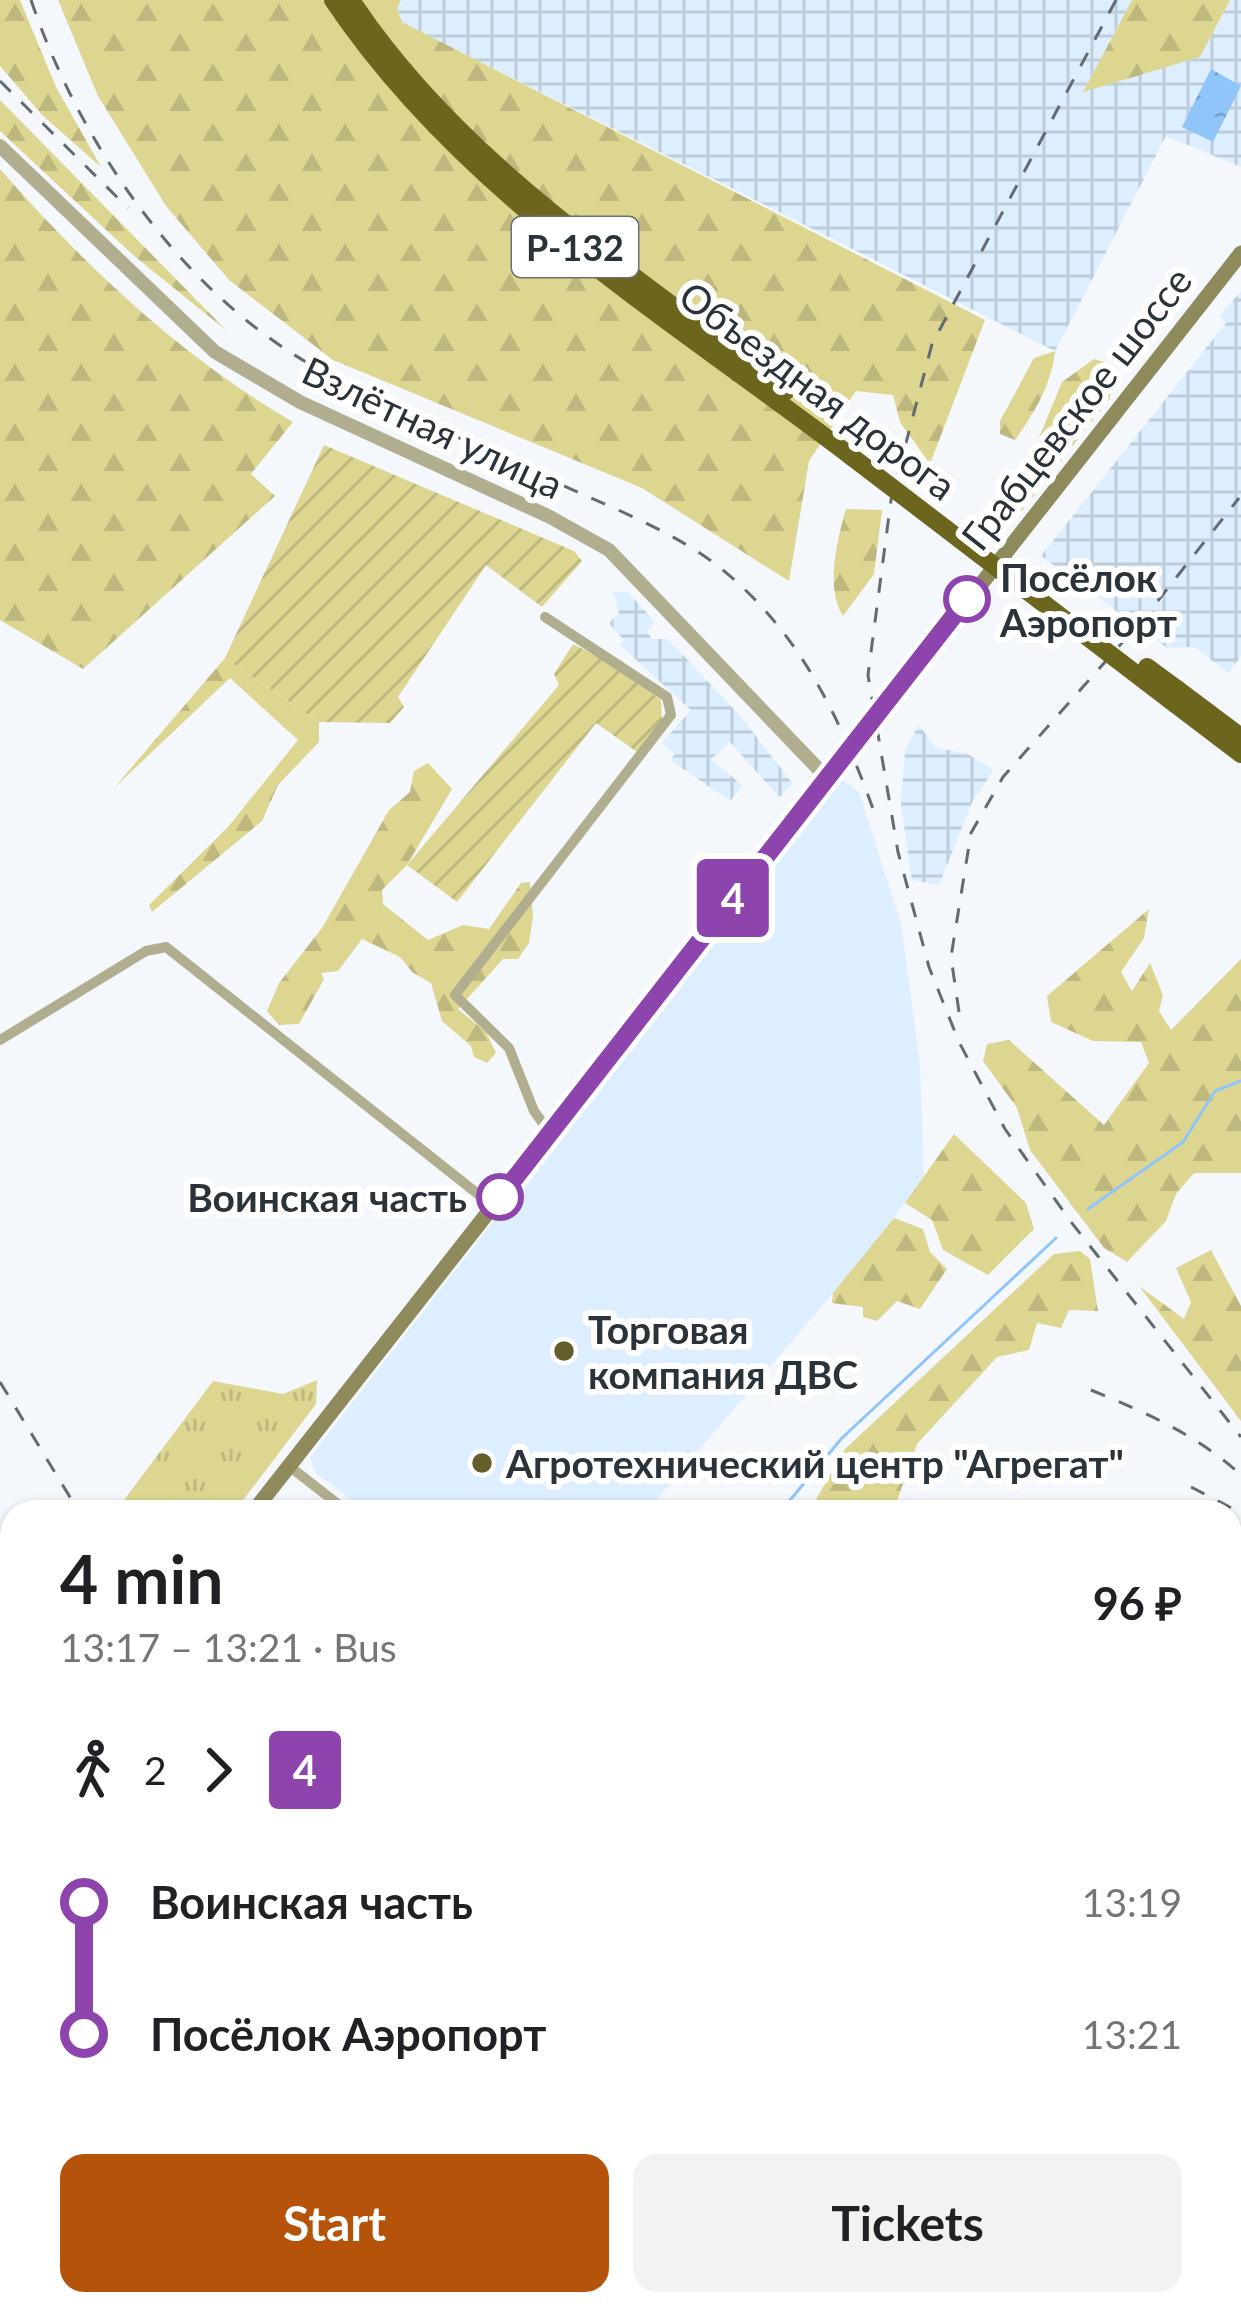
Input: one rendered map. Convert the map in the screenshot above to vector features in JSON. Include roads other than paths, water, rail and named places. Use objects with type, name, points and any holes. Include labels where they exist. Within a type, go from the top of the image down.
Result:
[{"type":"highway","name":"Объездная дорога","points":[[333,0],[419,114],[494,184],[1173,694],[1241,754]]},
{"type":"highway","name":"Объездная дорога","points":[[351,0],[431,106],[507,174],[856,453]]},
{"type":"highway","name":"Объездная дорога","points":[[1173,694],[1241,737]]},
{"type":"main road","name":"Грабцевское шоссе","points":[[262,1500],[1241,253]]},
{"type":"street","name":"Взлётная улица","points":[[0,146],[214,352],[300,402],[550,517],[609,550],[827,778]]},
{"type":"street","points":[[544,617],[667,697],[671,715],[455,994],[509,1048],[534,1111],[550,1132]]},
{"type":"street","points":[[0,1040],[146,951],[166,947],[493,1206]]},
{"type":"street","points":[[289,1466],[333,1500]]},
{"type":"water","points":[[1211,69],[1241,86],[1213,142],[1182,127]]},
{"type":"waterway","points":[[1088,1209],[1183,1142],[1215,1091],[1241,1081]]},
{"type":"waterway","points":[[790,1500],[842,1438],[1056,1238]]},
{"type":"railway","points":[[31,0],[52,55],[108,162],[182,259],[225,302],[272,340],[322,371],[651,526],[714,563],[771,617],[815,679],[849,747],[877,820]]},
{"type":"railway","points":[[1116,0],[932,344],[891,500],[868,675],[898,852],[929,967],[959,1042],[1005,1129],[1071,1222],[1241,1437]]},
{"type":"railway","points":[[0,81],[128,208]]},
{"type":"railway","points":[[959,1012],[951,957],[971,833],[1003,777],[1145,617],[1239,498]]},
{"type":"railway","points":[[0,1382],[72,1500]]},
{"type":"railway","points":[[1091,1390],[1188,1436],[1241,1475]]},
{"type":"railway","points":[[1191,1487],[1216,1500]]},
{"type":"place","name":"Посёлок Аэропорт","points":[[967,599]]},
{"type":"place","name":"Воинская часть","points":[[500,1197]]},
{"type":"place","name":"Торговая компания ДВС","points":[[564,1351]]},
{"type":"place","name":"Агротехнический центр \"Агрегат\"","points":[[482,1463]]}]
